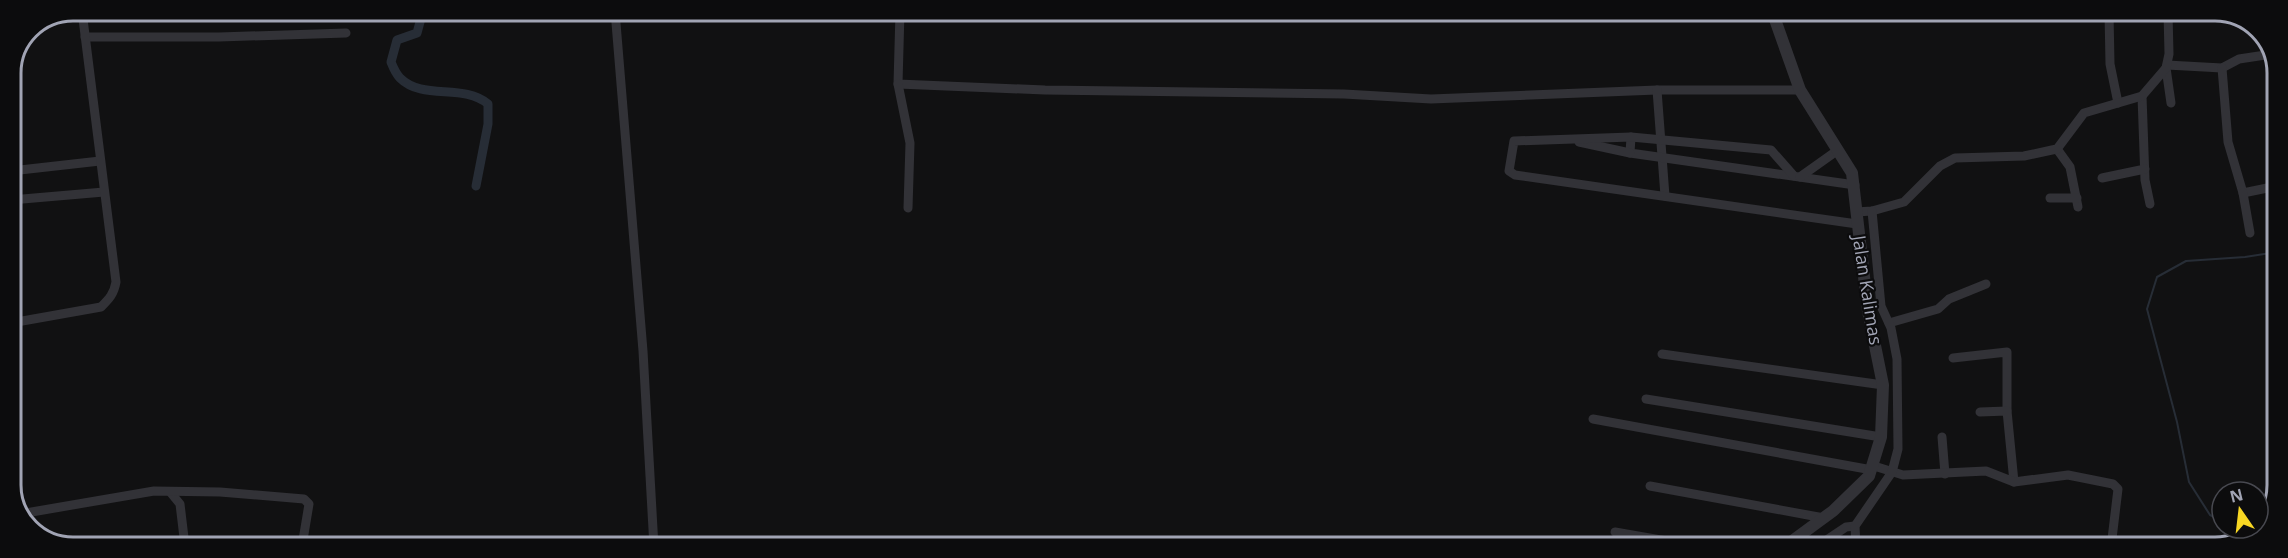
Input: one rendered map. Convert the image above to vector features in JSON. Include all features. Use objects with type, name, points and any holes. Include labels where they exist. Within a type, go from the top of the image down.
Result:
[{"type":"street","points":[[21,321],[101,307],[113,293],[116,282],[100,193],[83,21]]},
{"type":"street","points":[[616,21],[643,351],[653,537]]},
{"type":"street","points":[[900,21],[898,84],[910,143],[908,208]]},
{"type":"street","name":"Jalan Kalimas","points":[[1775,21],[1800,90],[1846,161],[1855,185],[1863,214],[1868,311],[1883,385],[1881,469],[1824,518],[1798,537]]},
{"type":"street","points":[[2109,21],[2110,64],[2118,104]]},
{"type":"street","points":[[2168,21],[2167,67],[2171,103]]},
{"type":"street","points":[[85,37],[230,37],[346,33]]},
{"type":"street","points":[[2167,67],[2222,68],[2239,59],[2264,55]]},
{"type":"street","points":[[1797,176],[1771,150],[1631,137],[1514,141],[1509,171],[1515,175],[1665,196],[1863,214],[1910,199],[1940,166],[1955,158],[2024,156],[2057,149],[2084,113],[2142,96],[2167,67]]},
{"type":"street","points":[[2222,68],[2228,142],[2243,193],[2250,233]]},
{"type":"street","points":[[898,84],[1045,90],[1344,94],[1431,99],[1658,90],[1800,90]]},
{"type":"street","points":[[1658,90],[1659,138],[1663,157],[1665,196]]},
{"type":"street","points":[[2142,96],[2145,170],[2151,204]]},
{"type":"street","points":[[1630,153],[1631,137]]},
{"type":"street","points":[[1566,139],[1630,153],[1855,185]]},
{"type":"street","points":[[2050,198],[2078,202],[2070,167],[2057,149]]},
{"type":"street","points":[[1797,176],[1838,150]]},
{"type":"street","points":[[21,170],[96,161]]},
{"type":"street","points":[[2102,178],[2145,170]]},
{"type":"street","points":[[2243,193],[2267,188]]},
{"type":"street","points":[[21,199],[100,193]]},
{"type":"street","points":[[1856,537],[1855,526],[1881,469],[1898,449],[1897,359],[1889,323],[1881,306],[1863,214]]},
{"type":"street","points":[[1889,323],[1938,309],[1949,299],[1986,284]]},
{"type":"street","points":[[1953,358],[2007,352],[2007,411],[2014,482]]},
{"type":"street","points":[[1662,354],[1883,385]]},
{"type":"street","points":[[1646,399],[1881,437]]},
{"type":"street","points":[[1980,412],[2007,411]]},
{"type":"street","points":[[1593,419],[1881,469],[1903,475],[1986,471],[2014,482],[2068,475],[2116,486],[2112,537]]},
{"type":"street","points":[[1942,437],[1945,474]]},
{"type":"street","points":[[1650,486],[1824,518]]},
{"type":"street","points":[[29,512],[154,491],[220,492],[304,499],[309,504],[304,537]]},
{"type":"street","points":[[171,493],[180,504],[184,537]]},
{"type":"street","points":[[1831,537],[1846,527],[1855,526]]},
{"type":"street","points":[[1615,532],[1644,537]]},
{"type":"waterway","points":[[420,21],[417,33],[397,40],[391,62],[399,76],[409,85],[431,91],[467,94],[488,104],[488,124],[476,186]]},
{"type":"waterway","points":[[2210,515],[2189,482],[2177,422],[2147,309],[2157,277],[2186,261],[2267,254]]}]
